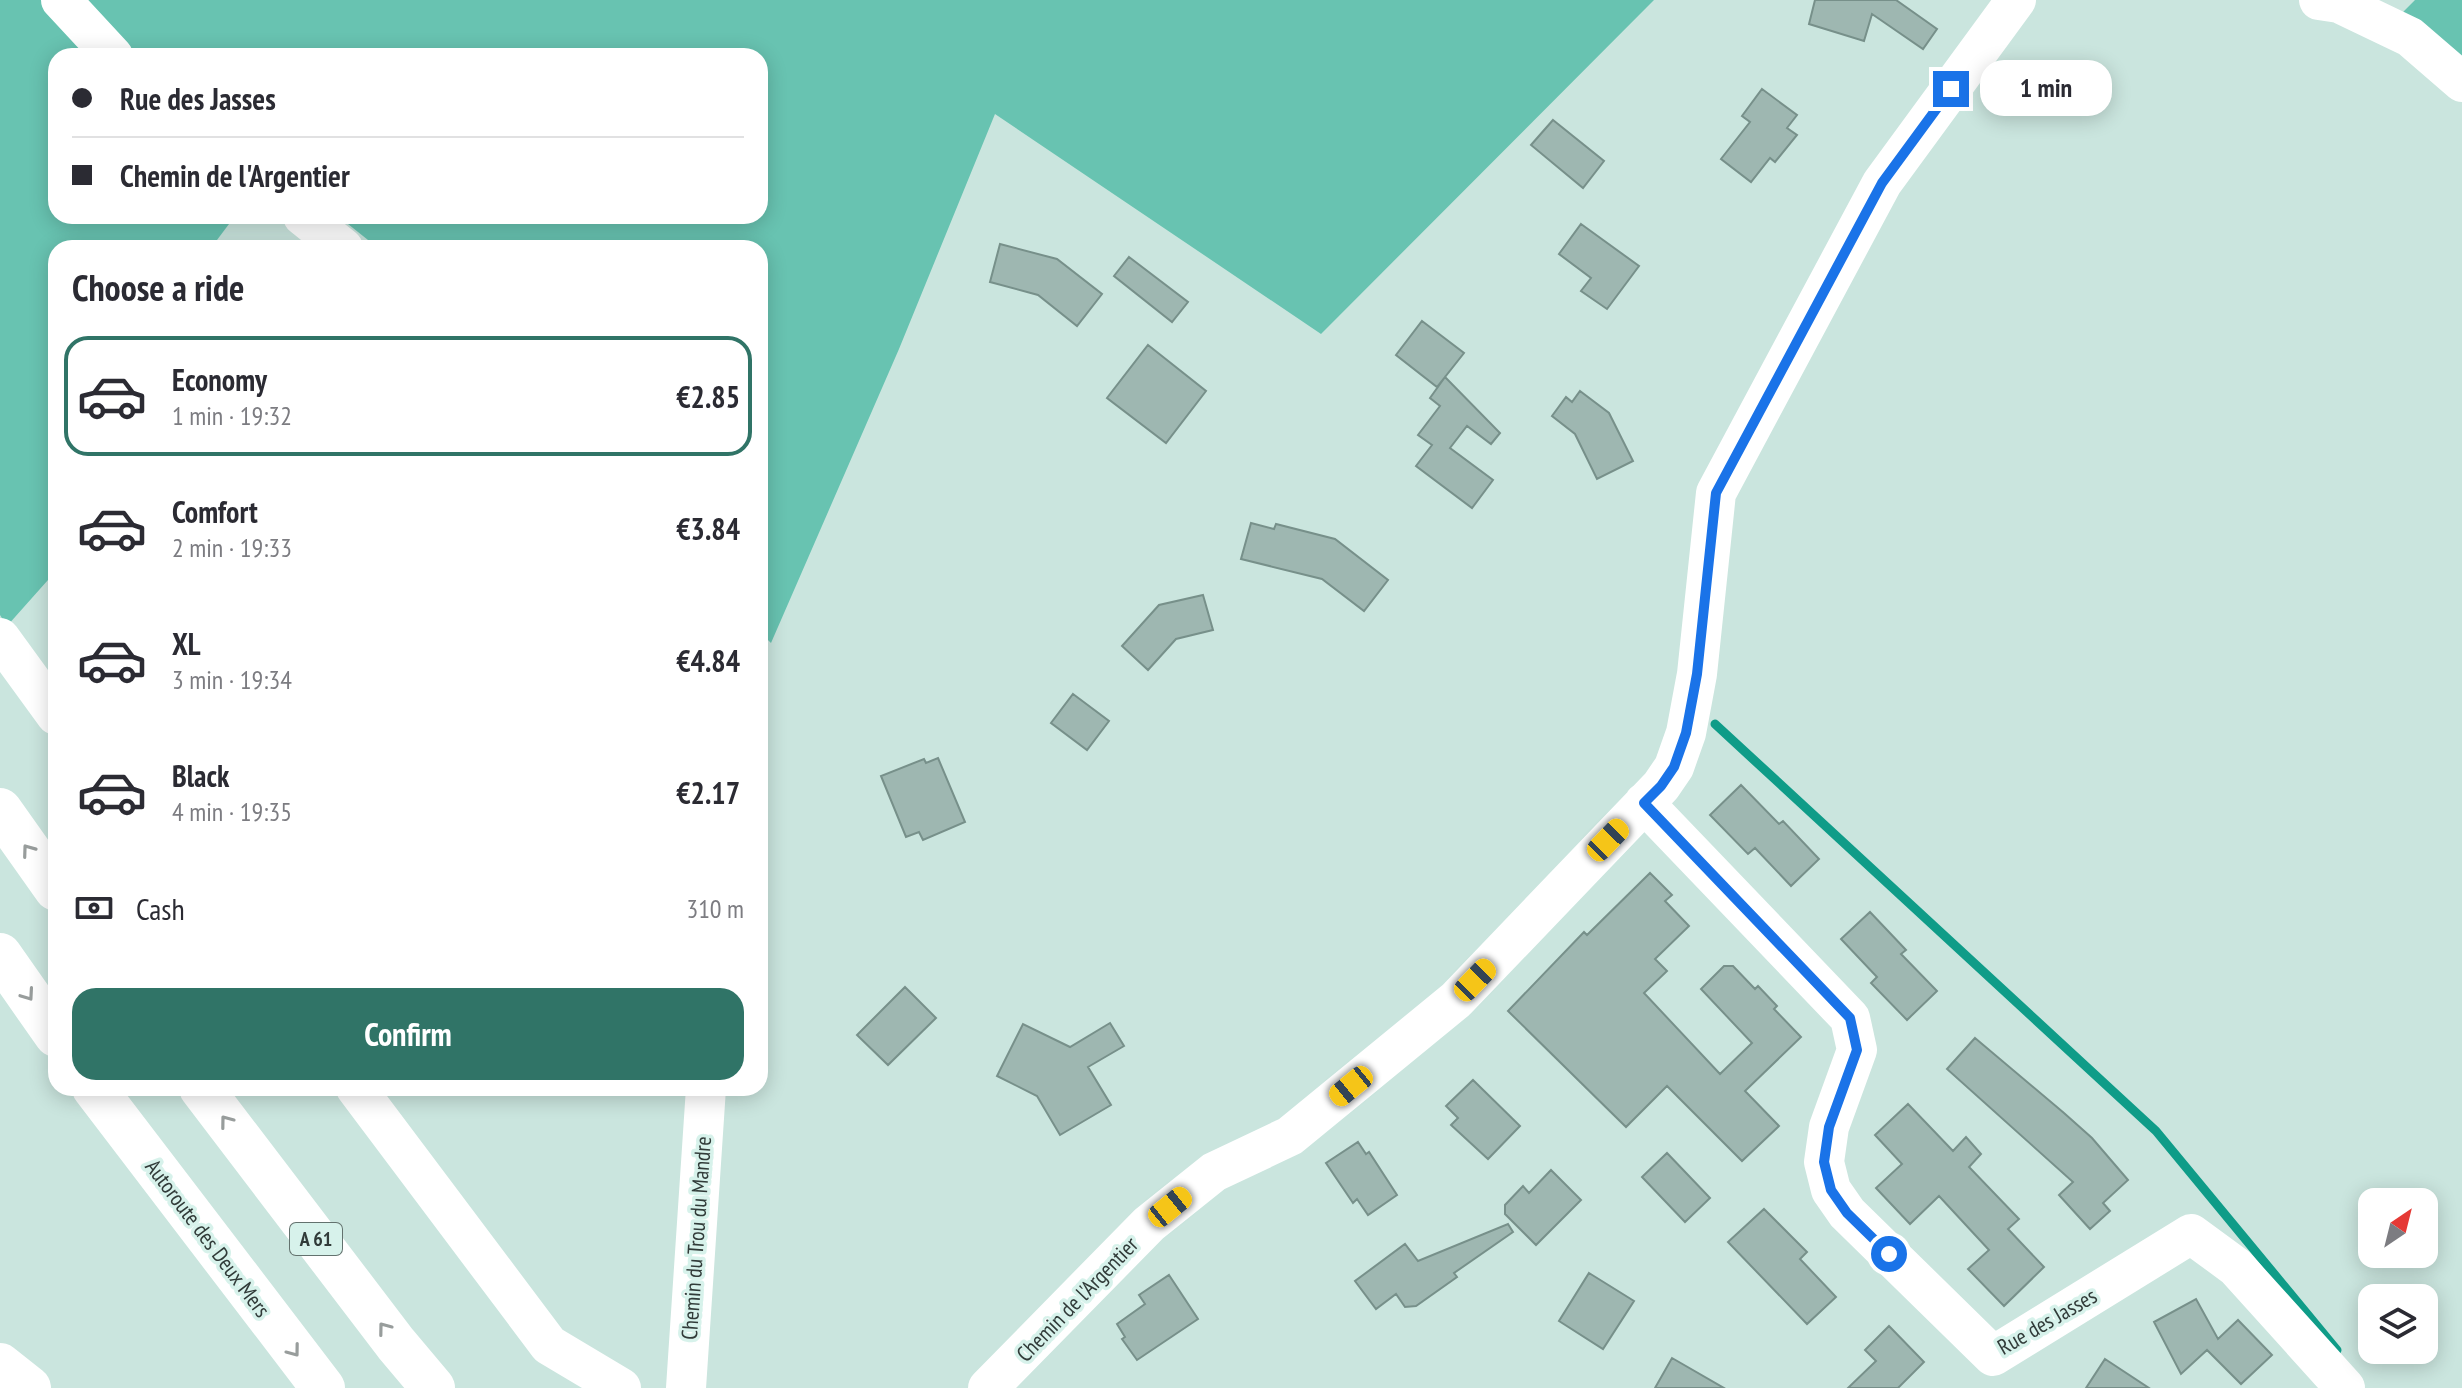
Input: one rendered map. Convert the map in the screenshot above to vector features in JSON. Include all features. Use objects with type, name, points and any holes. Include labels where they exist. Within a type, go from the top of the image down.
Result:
[{"type":"main road","points":[[0,810],[48,878]]},
{"type":"main road","points":[[0,955],[48,1024]]},
{"type":"main road","name":"Autoroute des Deux Mers","points":[[100,1096],[323,1388]]},
{"type":"main road","name":"A 61","points":[[207,1096],[433,1388]]},
{"type":"main road","points":[[0,1365],[29,1388]]},
{"type":"street","points":[[61,0],[106,48]]},
{"type":"street","name":"Chemin de l'Argentier","points":[[988,1388],[1149,1224],[1214,1172],[1290,1136],[1456,1000],[1661,786],[1674,767],[1686,733],[1697,674],[1716,493],[1882,183],[2016,0]]},
{"type":"street","points":[[2319,0],[2339,3],[2410,37],[2462,82]]},
{"type":"street","points":[[313,224],[333,240]]},
{"type":"street","points":[[0,638],[48,704]]},
{"type":"street","name":"Rue des Jasses","points":[[1644,803],[1850,1018],[1857,1050],[1829,1127],[1824,1162],[1831,1190],[1847,1213],[1993,1356],[2191,1234],[2236,1267],[2345,1388]]},
{"type":"street","points":[[362,1096],[549,1345],[621,1388]]},
{"type":"street","name":"Chemin du Trou du Mandre","points":[[686,1388],[705,1096]]},
{"type":"green space","points":[[0,0],[1654,0],[1321,334],[995,114],[899,349],[771,643],[768,640],[768,240],[368,240],[348,224],[768,224],[768,48],[48,48],[48,224],[229,224],[217,240],[48,240],[48,580],[7,626],[0,615]]},
{"type":"green space","points":[[2415,0],[2462,0],[2462,65],[2403,12]]},
{"type":"building","points":[[1815,0],[1896,0],[1937,29],[1923,49],[1872,14],[1864,41],[1809,24]]},
{"type":"building","points":[[1762,89],[1797,115],[1787,128],[1797,135],[1775,162],[1770,158],[1751,182],[1721,159],[1750,122],[1742,116]]},
{"type":"building","points":[[1553,120],[1604,161],[1583,188],[1531,145]]},
{"type":"building","points":[[1581,224],[1639,266],[1607,309],[1581,291],[1591,278],[1559,254]]},
{"type":"building","points":[[1000,244],[1057,259],[1102,294],[1077,326],[1038,295],[990,282]]},
{"type":"building","points":[[1129,257],[1188,302],[1172,322],[1114,276]]},
{"type":"building","points":[[1422,321],[1464,353],[1437,387],[1396,355]]},
{"type":"building","points":[[1148,345],[1206,391],[1166,443],[1107,398]]},
{"type":"building","points":[[1445,377],[1500,433],[1491,444],[1467,426],[1450,448],[1493,480],[1472,508],[1416,466],[1432,445],[1418,435],[1440,406],[1430,398]]},
{"type":"building","points":[[1580,391],[1609,413],[1633,461],[1597,479],[1575,434],[1552,416],[1566,397],[1572,402]]},
{"type":"building","points":[[1251,523],[1274,529],[1276,524],[1335,539],[1388,580],[1364,611],[1322,579],[1241,559]]},
{"type":"building","points":[[1203,595],[1213,630],[1176,639],[1148,670],[1122,646],[1159,605]]},
{"type":"building","points":[[1073,694],[1109,721],[1087,750],[1051,723]]},
{"type":"building","points":[[938,758],[965,822],[923,840],[919,832],[906,837],[881,776],[924,759],[926,763]]},
{"type":"building","points":[[1741,785],[1779,824],[1783,821],[1819,859],[1791,886],[1755,848],[1748,854],[1710,815]]},
{"type":"building","points":[[1650,873],[1672,895],[1665,901],[1689,926],[1655,959],[1667,971],[1644,993],[1720,1074],[1752,1043],[1701,989],[1724,966],[1733,966],[1755,989],[1758,986],[1777,1006],[1774,1009],[1801,1037],[1745,1091],[1779,1126],[1742,1161],[1667,1086],[1626,1127],[1508,1011],[1584,932],[1587,935]]},
{"type":"building","points":[[1870,912],[1906,950],[1901,954],[1937,991],[1907,1020],[1871,983],[1877,977],[1841,939]]},
{"type":"building","points":[[905,987],[936,1018],[888,1065],[857,1035]]},
{"type":"building","points":[[1110,1023],[1124,1046],[1088,1067],[1111,1105],[1060,1135],[1037,1096],[997,1076],[1023,1024],[1070,1047]]},
{"type":"building","points":[[1975,1038],[2092,1138],[2128,1180],[2103,1203],[2110,1211],[2090,1229],[2059,1195],[2073,1182],[1947,1069]]},
{"type":"building","points":[[1473,1080],[1520,1126],[1488,1159],[1451,1125],[1458,1118],[1446,1106]]},
{"type":"building","points":[[1908,1104],[1953,1151],[1966,1137],[1981,1154],[1969,1167],[2019,1219],[2008,1229],[2044,1267],[2004,1306],[1968,1269],[1989,1250],[1939,1196],[1910,1224],[1876,1188],[1902,1164],[1875,1135]]},
{"type":"building","points":[[1358,1142],[1366,1154],[1369,1152],[1397,1195],[1368,1215],[1357,1199],[1353,1203],[1326,1163]]},
{"type":"building","points":[[1667,1153],[1710,1198],[1685,1222],[1642,1177]]},
{"type":"building","points":[[1551,1170],[1581,1200],[1536,1245],[1505,1214],[1505,1205],[1523,1186],[1529,1193]]},
{"type":"building","points":[[1764,1209],[1807,1252],[1800,1259],[1836,1297],[1807,1324],[1728,1242]]},
{"type":"building","points":[[1508,1224],[1513,1232],[1454,1273],[1457,1277],[1416,1306],[1405,1307],[1396,1294],[1376,1309],[1355,1281],[1405,1244],[1418,1261]]},
{"type":"building","points":[[1589,1273],[1634,1301],[1603,1349],[1559,1321]]},
{"type":"building","points":[[1169,1275],[1198,1319],[1137,1360],[1122,1339],[1125,1337],[1117,1324],[1145,1304],[1139,1295]]},
{"type":"building","points":[[2196,1299],[2218,1339],[2238,1320],[2272,1355],[2241,1384],[2207,1350],[2181,1374],[2154,1322]]},
{"type":"building","points":[[1889,1326],[1924,1362],[1898,1388],[1848,1388],[1876,1361],[1865,1350]]},
{"type":"building","points":[[1672,1358],[1724,1388],[1655,1388]]},
{"type":"building","points":[[2105,1359],[2149,1388],[2086,1388]]},
{"type":"waterway","points":[[1715,724],[2156,1131],[2337,1350]]},
{"type":"route","points":[[1889,1254],[1847,1213],[1831,1190],[1824,1162],[1829,1127],[1857,1050],[1850,1018],[1644,803],[1674,767],[1686,733],[1697,674],[1716,493],[1882,183],[1951,89]]}]
